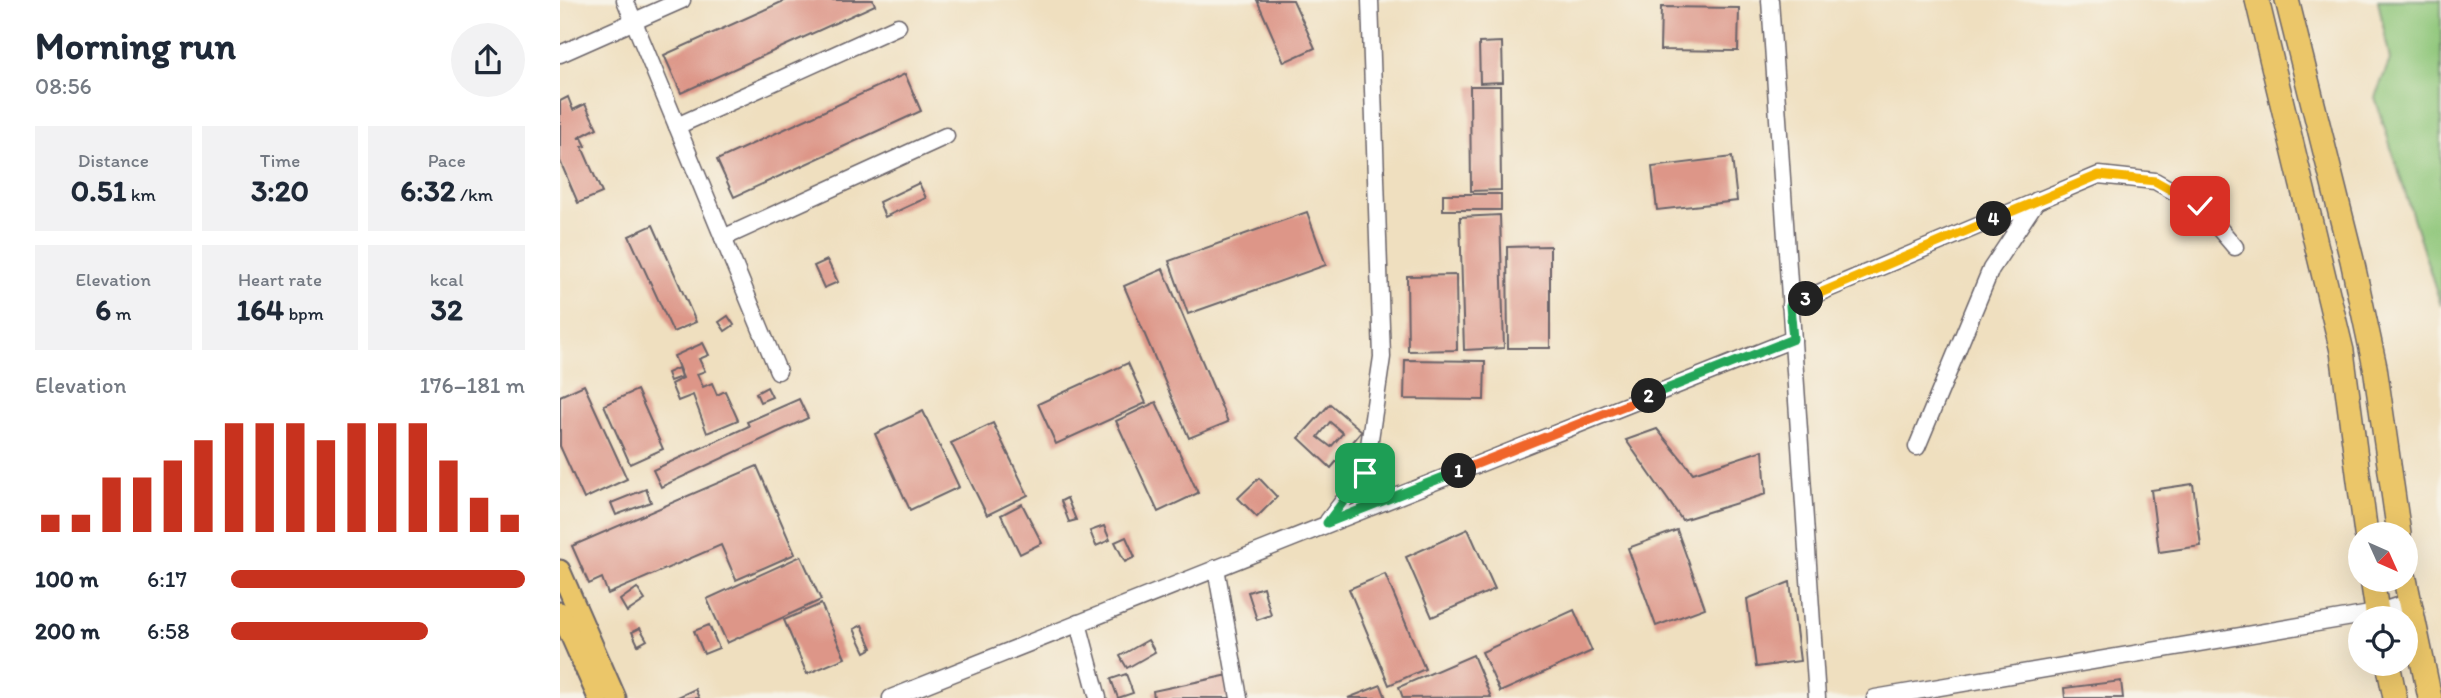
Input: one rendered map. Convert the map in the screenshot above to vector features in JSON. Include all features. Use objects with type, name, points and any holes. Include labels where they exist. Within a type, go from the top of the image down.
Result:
[{"type":"highway","points":[[2256,0],[2343,351],[2364,522]]},
{"type":"highway","points":[[2287,0],[2352,260],[2375,367],[2397,522]]},
{"type":"highway","points":[[2407,592],[2430,698]]},
{"type":"highway","points":[[2391,676],[2395,698]]},
{"type":"main road","points":[[560,570],[616,698]]},
{"type":"main road","points":[[560,612],[598,698]]},
{"type":"street","points":[[625,0],[778,371]]},
{"type":"street","points":[[560,54],[682,0]]},
{"type":"street","points":[[1327,523],[1365,473],[1382,357],[1370,0]]},
{"type":"street","points":[[1770,0],[1817,698]]},
{"type":"street","points":[[677,126],[898,26]]},
{"type":"street","points":[[723,238],[946,136]]},
{"type":"street","points":[[1790,306],[2099,175],[2155,181],[2200,206],[2235,247]]},
{"type":"street","points":[[1917,447],[1991,269],[2037,200]]},
{"type":"street","points":[[891,698],[1793,339]]},
{"type":"street","points":[[1216,568],[1240,698]]},
{"type":"street","points":[[2399,606],[2409,602]]},
{"type":"street","points":[[1875,698],[2348,620]]},
{"type":"street","points":[[1078,623],[1098,698]]},
{"type":"green space","points":[[2378,0],[2441,0],[2441,306],[2375,97],[2390,60]]},
{"type":"building","points":[[786,0],[873,0],[875,5],[681,93],[664,55]]},
{"type":"building","points":[[1257,0],[1293,0],[1315,48],[1284,62]]},
{"type":"building","points":[[1661,7],[1739,8],[1738,51],[1660,50]]},
{"type":"building","points":[[1502,42],[1503,82],[1480,83],[1479,43]]},
{"type":"building","points":[[905,74],[921,111],[734,197],[717,160]]},
{"type":"building","points":[[1470,86],[1500,86],[1501,190],[1471,191]]},
{"type":"building","points":[[568,97],[573,110],[585,104],[597,128],[578,138],[582,138],[586,146],[582,147],[602,193],[578,203],[560,161],[560,101]]},
{"type":"building","points":[[1732,157],[1737,201],[1657,210],[1652,167]]},
{"type":"building","points":[[919,183],[926,198],[885,217],[879,202]]},
{"type":"building","points":[[1443,194],[1501,194],[1501,210],[1443,210]]},
{"type":"building","points":[[1307,212],[1326,265],[1188,314],[1169,261]]},
{"type":"building","points":[[1500,215],[1504,348],[1464,350],[1460,217]]},
{"type":"building","points":[[653,225],[696,322],[673,332],[629,236]]},
{"type":"building","points":[[1550,246],[1550,348],[1508,348],[1507,247]]},
{"type":"building","points":[[827,260],[838,282],[824,288],[814,266]]},
{"type":"building","points":[[1163,269],[1228,422],[1189,438],[1124,286]]},
{"type":"building","points":[[1456,275],[1457,350],[1408,351],[1407,276]]},
{"type":"building","points":[[728,316],[734,325],[725,331],[719,322]]},
{"type":"building","points":[[703,343],[709,355],[699,359],[705,371],[697,374],[703,387],[712,383],[717,395],[725,391],[738,420],[707,433],[693,395],[678,401],[671,384],[683,378],[674,356]]},
{"type":"building","points":[[1405,360],[1485,361],[1484,400],[1404,399]]},
{"type":"building","points":[[1128,363],[1146,403],[1056,444],[1038,404]]},
{"type":"building","points":[[678,368],[681,377],[670,381],[667,373]]},
{"type":"building","points":[[584,385],[627,479],[584,499],[560,446],[560,396]]},
{"type":"building","points":[[767,387],[772,397],[760,402],[756,393]]},
{"type":"building","points":[[637,390],[663,449],[630,464],[604,405]]},
{"type":"building","points":[[799,399],[808,418],[661,487],[653,470],[749,426],[747,422]]},
{"type":"building","points":[[1156,402],[1198,493],[1158,512],[1116,421]]},
{"type":"building","points":[[1330,404],[1362,431],[1331,468],[1299,438]],"holes":[[[1330,422],[1343,433],[1331,447],[1318,437]]]},
{"type":"building","points":[[923,411],[959,487],[910,510],[875,434]]},
{"type":"building","points":[[993,423],[1028,495],[987,515],[951,443]]},
{"type":"building","points":[[1657,429],[1693,473],[1763,450],[1766,494],[1682,520],[1626,440]]},
{"type":"building","points":[[757,466],[795,554],[736,580],[721,545],[608,594],[602,578],[589,584],[572,546]]},
{"type":"building","points":[[1259,478],[1277,497],[1257,517],[1238,498]]},
{"type":"building","points":[[2193,484],[2201,546],[2159,552],[2151,490]]},
{"type":"building","points":[[646,489],[651,502],[616,515],[611,503]]},
{"type":"building","points":[[1067,498],[1076,520],[1069,522],[1061,501]]},
{"type":"building","points":[[1022,504],[1042,543],[1020,554],[1001,515]]},
{"type":"building","points":[[1104,526],[1110,540],[1096,546],[1090,531]]},
{"type":"building","points":[[1468,529],[1495,589],[1432,617],[1406,557]]},
{"type":"building","points":[[1677,530],[1705,608],[1656,626],[1628,548]]},
{"type":"building","points":[[1126,537],[1135,557],[1125,562],[1115,542]]},
{"type":"building","points":[[801,556],[821,600],[727,643],[707,599]]},
{"type":"building","points":[[1385,574],[1425,669],[1389,685],[1349,589]]},
{"type":"building","points":[[1790,582],[1800,661],[1756,667],[1747,599]]},
{"type":"building","points":[[1263,587],[1271,615],[1257,620],[1248,592]]},
{"type":"building","points":[[637,588],[645,600],[627,612],[620,600]]},
{"type":"building","points":[[821,604],[845,658],[807,674],[784,620]]},
{"type":"building","points":[[1574,610],[1592,651],[1500,692],[1482,652]]},
{"type":"building","points":[[709,625],[719,648],[704,654],[694,631]]},
{"type":"building","points":[[862,625],[872,648],[865,652],[854,629]]},
{"type":"building","points":[[640,628],[647,640],[638,645],[632,632]]},
{"type":"building","points":[[1148,640],[1155,652],[1127,668],[1120,656]]},
{"type":"building","points":[[1473,655],[1491,697],[1403,698],[1399,687]]},
{"type":"building","points":[[1126,674],[1133,693],[1118,698],[1111,679]]},
{"type":"building","points":[[1229,675],[1234,698],[1154,698],[1153,691]]},
{"type":"building","points":[[2121,681],[2123,698],[2065,698],[2064,688]]},
{"type":"building","points":[[1381,685],[1386,698],[1348,698]]},
{"type":"building","points":[[695,689],[699,698],[676,698]]},
{"type":"route","points":[[1365,473],[1327,523],[1793,339],[1790,306],[2099,175],[2155,181],[2200,206]]}]
